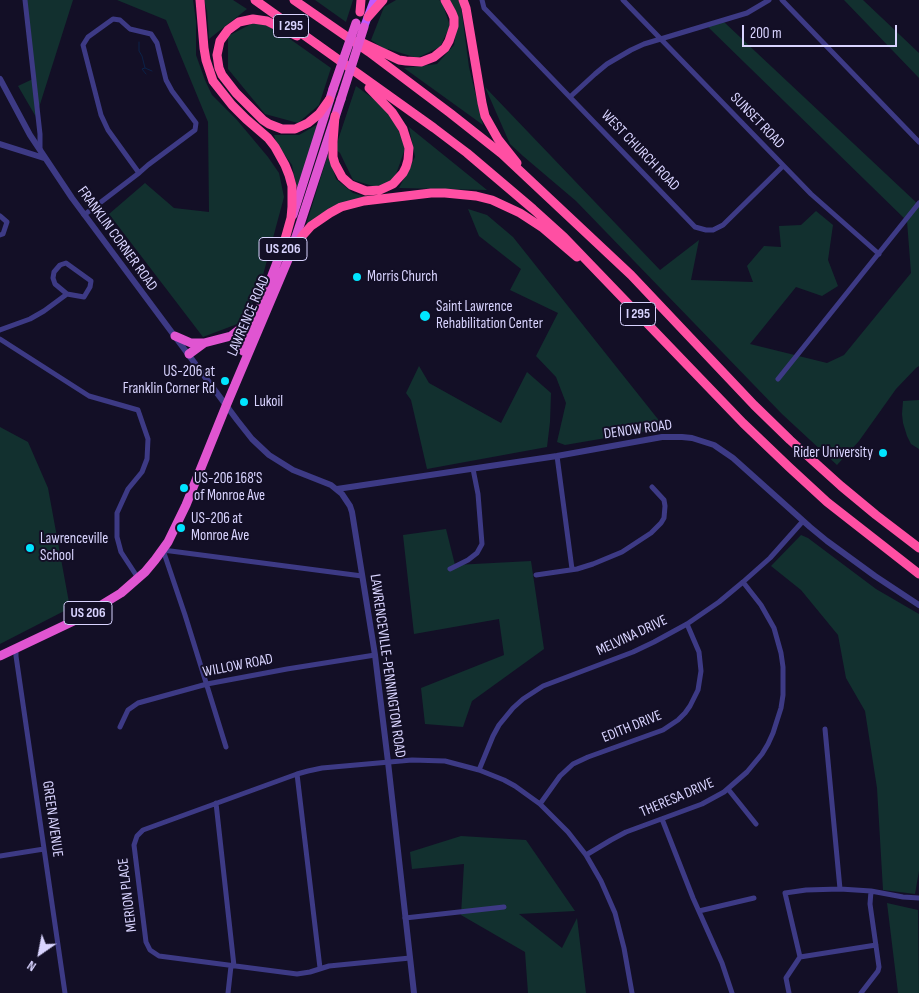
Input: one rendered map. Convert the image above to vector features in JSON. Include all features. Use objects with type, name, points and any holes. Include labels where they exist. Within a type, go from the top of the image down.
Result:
[{"type":"highway","points":[[200,0],[204,48],[213,81],[232,106],[268,138],[286,165],[292,191],[292,207],[286,252]]},
{"type":"highway","name":"I 295","points":[[255,0],[434,128],[467,153],[533,209],[564,237],[789,467],[827,502],[919,574]]},
{"type":"highway","name":"I 295","points":[[294,0],[369,52],[502,154],[631,275],[754,405],[790,440],[848,492],[919,548]]},
{"type":"highway","points":[[300,0],[326,22]]},
{"type":"highway","points":[[363,0],[364,14]]},
{"type":"highway","points":[[364,14],[383,0]]},
{"type":"highway","points":[[344,35],[399,60],[414,62],[428,60],[445,48],[452,34],[454,18],[445,0]]},
{"type":"highway","points":[[463,0],[486,116],[498,139],[528,177]]},
{"type":"highway","points":[[327,52],[272,22],[253,19],[239,22],[228,30],[220,41],[217,55],[219,68],[227,82],[249,107],[263,120],[275,127],[288,129],[302,127],[314,119],[329,100]]},
{"type":"highway","name":"LAWRENCE ROAD","points":[[226,406],[286,252],[341,99],[360,25]]},
{"type":"highway","name":"LAWRENCE ROAD","points":[[226,406],[257,312],[286,252],[329,100],[360,25]]},
{"type":"highway","points":[[335,116],[333,136],[334,157],[339,173],[346,182],[358,189],[373,191],[388,187],[399,179],[406,167],[409,154],[403,129],[386,103],[360,81],[347,66]]},
{"type":"highway","points":[[286,252],[312,226],[330,213],[347,205],[364,201],[431,193],[462,194],[492,200],[532,220],[619,294]]},
{"type":"highway","points":[[175,336],[191,343],[204,343],[231,336],[249,322],[257,312]]},
{"type":"highway","points":[[189,354],[204,343]]},
{"type":"highway","name":"US 206","points":[[0,656],[80,618],[108,602],[138,578],[155,560],[173,532],[186,504],[226,406]]},
{"type":"main road","name":"LAWRENCE ROAD","points":[[360,25],[364,14],[374,0]]},
{"type":"street","points":[[25,0],[40,134],[40,150]]},
{"type":"street","name":"WEST CHURCH ROAD","points":[[482,0],[484,8],[690,223],[700,229],[713,230],[723,225],[783,166]]},
{"type":"street","name":"SUNSET ROAD","points":[[623,0],[811,194],[880,254]]},
{"type":"street","points":[[570,98],[607,64],[630,50],[747,13],[770,0]]},
{"type":"street","points":[[782,0],[919,142]]},
{"type":"street","points":[[84,215],[139,173],[148,164],[195,130],[196,123],[166,80],[157,43],[151,34],[130,29],[120,20],[113,19],[88,37],[83,45],[101,115],[108,130],[139,173]]},
{"type":"street","name":"FRANKLIN CORNER ROAD","points":[[0,79],[44,158],[226,406]]},
{"type":"street","points":[[0,144],[44,158]]},
{"type":"street","points":[[778,379],[919,203]]},
{"type":"street","points":[[0,216],[7,222],[3,234],[0,235]]},
{"type":"street","points":[[0,330],[30,319],[66,294],[84,297],[91,281],[66,263],[60,265],[54,272],[53,278],[66,294]]},
{"type":"street","points":[[0,338],[89,396],[138,410],[148,439],[147,459],[142,472],[128,489],[117,513],[117,537],[121,552],[138,578]]},
{"type":"street","points":[[226,406],[252,439],[269,455],[293,470],[337,489]]},
{"type":"street","name":"DENOW ROAD","points":[[337,489],[557,456],[662,437],[682,436],[714,445],[733,458],[803,521],[850,559],[919,605]]},
{"type":"street","points":[[557,456],[572,569]]},
{"type":"street","points":[[450,570],[477,553],[482,544],[478,494],[473,469]]},
{"type":"street","points":[[536,575],[593,564],[622,552],[657,528],[664,518],[665,506],[664,500],[652,487]]},
{"type":"street","name":"LAWRENCEVILLE-PENNINGTON ROAD","points":[[337,489],[346,499],[352,512],[375,655],[414,993]]},
{"type":"street","name":"MELVINA DRIVE","points":[[479,770],[499,725],[513,708],[528,695],[554,681],[634,652],[686,624],[719,602],[743,582],[770,558],[803,521]]},
{"type":"street","points":[[226,747],[163,550],[362,576]]},
{"type":"street","name":"THERESA DRIVE","points":[[586,855],[626,832],[702,804],[728,789],[755,763],[768,744],[778,720],[783,695],[783,667],[774,628],[764,610],[743,582]]},
{"type":"street","name":"EDITH DRIVE","points":[[540,804],[560,776],[573,764],[663,730],[685,713],[698,690],[701,671],[699,652],[686,624]]},
{"type":"street","name":"GREEN AVENUE","points":[[16,648],[65,993]]},
{"type":"street","name":"WILLOW ROAD","points":[[120,727],[128,710],[138,703],[207,684],[375,655]]},
{"type":"street","points":[[825,729],[840,889]]},
{"type":"street","name":"MERION PLACE","points":[[410,958],[339,964],[297,974],[162,957],[154,954],[146,942],[134,845],[137,836],[143,830],[216,803],[297,774],[322,768],[412,760],[461,764],[510,783],[540,804],[568,832],[586,855],[615,913],[624,948],[632,993]]},
{"type":"street","points":[[297,774],[320,968]]},
{"type":"street","points":[[728,789],[756,824]]},
{"type":"street","points":[[216,803],[233,966],[228,993]]},
{"type":"street","points":[[662,819],[689,889],[722,963],[732,993]]},
{"type":"street","points":[[0,856],[44,849]]},
{"type":"street","points":[[790,993],[786,978],[800,954],[785,893],[840,889],[919,898]]},
{"type":"street","points":[[861,993],[879,967],[870,904],[871,892]]},
{"type":"street","points":[[699,911],[754,898]]},
{"type":"street","points":[[405,918],[504,907]]},
{"type":"street","points":[[800,954],[876,944]]},
{"type":"green space","points":[[26,0],[73,0],[36,117],[18,86],[35,78]]},
{"type":"green space","points":[[117,0],[193,0],[196,21],[196,55],[212,95],[237,120],[279,173],[284,197],[259,290],[240,323],[203,337],[109,214],[145,183],[174,208],[209,212],[208,122],[166,20]]},
{"type":"green space","points":[[204,0],[233,0],[247,9],[209,39],[207,11]]},
{"type":"green space","points":[[315,0],[353,0],[346,22]]},
{"type":"green space","points":[[396,0],[439,0],[442,2],[450,26],[440,47],[417,58],[388,49],[387,51],[371,40],[384,7]]},
{"type":"green space","points":[[450,0],[458,0],[461,6],[469,67],[483,125],[404,68],[437,64],[454,45],[458,18]]},
{"type":"green space","points":[[844,0],[863,0],[919,53],[919,78]]},
{"type":"green space","points":[[257,21],[266,22],[331,68],[319,105],[298,123],[265,114],[228,69],[228,36]]},
{"type":"green space","points":[[724,22],[919,205],[919,366],[896,389],[859,441],[837,465],[782,414],[576,201],[510,144],[485,87],[660,270],[699,240],[691,280],[753,282],[747,266],[764,246],[781,247],[779,226],[801,225],[816,211],[833,225],[828,260],[838,286],[822,296],[796,287],[750,344],[827,363],[844,355],[911,273],[907,221],[707,26]]},
{"type":"green space","points":[[356,86],[389,110],[406,146],[394,180],[376,187],[353,180],[340,153],[335,149]]},
{"type":"green space","points":[[318,124],[297,191],[292,165],[276,143],[274,135],[299,135]]},
{"type":"green space","points":[[409,127],[487,190],[399,188],[415,157]]},
{"type":"green space","points":[[328,154],[336,179],[353,193],[367,197],[306,225]]},
{"type":"green space","points":[[468,209],[487,215],[513,237],[661,423],[658,429],[565,445],[557,442],[566,403],[556,377],[536,356],[558,313],[510,290],[521,269],[479,236]]},
{"type":"green space","points":[[419,366],[429,383],[501,423],[527,372],[551,393],[547,447],[427,469],[411,400],[406,393]]},
{"type":"green space","points":[[919,400],[919,449],[911,444],[907,436],[902,414],[903,401]]},
{"type":"green space","name":"Lawrenceville School","points":[[0,427],[28,442],[48,488],[70,608],[0,644]]},
{"type":"green space","points":[[446,529],[455,565],[531,561],[544,649],[472,701],[463,727],[425,724],[421,688],[504,655],[499,619],[414,634],[403,535]]},
{"type":"green space","points":[[801,535],[808,538],[876,589],[919,614],[919,871],[915,894],[883,890],[877,788],[865,711],[846,678],[838,635],[801,590],[771,566]]},
{"type":"green space","points":[[461,836],[526,840],[575,911],[519,914],[562,948],[577,918],[586,993],[528,993],[525,952],[461,915],[464,864],[412,869],[410,852]]},
{"type":"green space","points":[[887,903],[918,910],[919,993],[898,993]]},
{"type":"waterway","points":[[139,42],[139,51],[145,68],[152,71]]},
{"type":"waterway","points":[[145,68],[142,69],[146,74]]},
{"type":"place","name":"Morris Church","points":[[357,277]]},
{"type":"place","name":"Saint Lawrence Rehabilitation Center","points":[[425,316]]},
{"type":"place","name":"US-206 at Franklin Corner Rd","points":[[225,381]]},
{"type":"place","name":"Lukoil","points":[[244,402]]},
{"type":"place","name":"Rider University","points":[[883,453]]},
{"type":"place","name":"US-206 168'S of Monroe Ave","points":[[184,488]]},
{"type":"place","name":"US-206 at Monroe Ave","points":[[181,528]]},
{"type":"place","name":"Lawrenceville School","points":[[30,548]]}]
